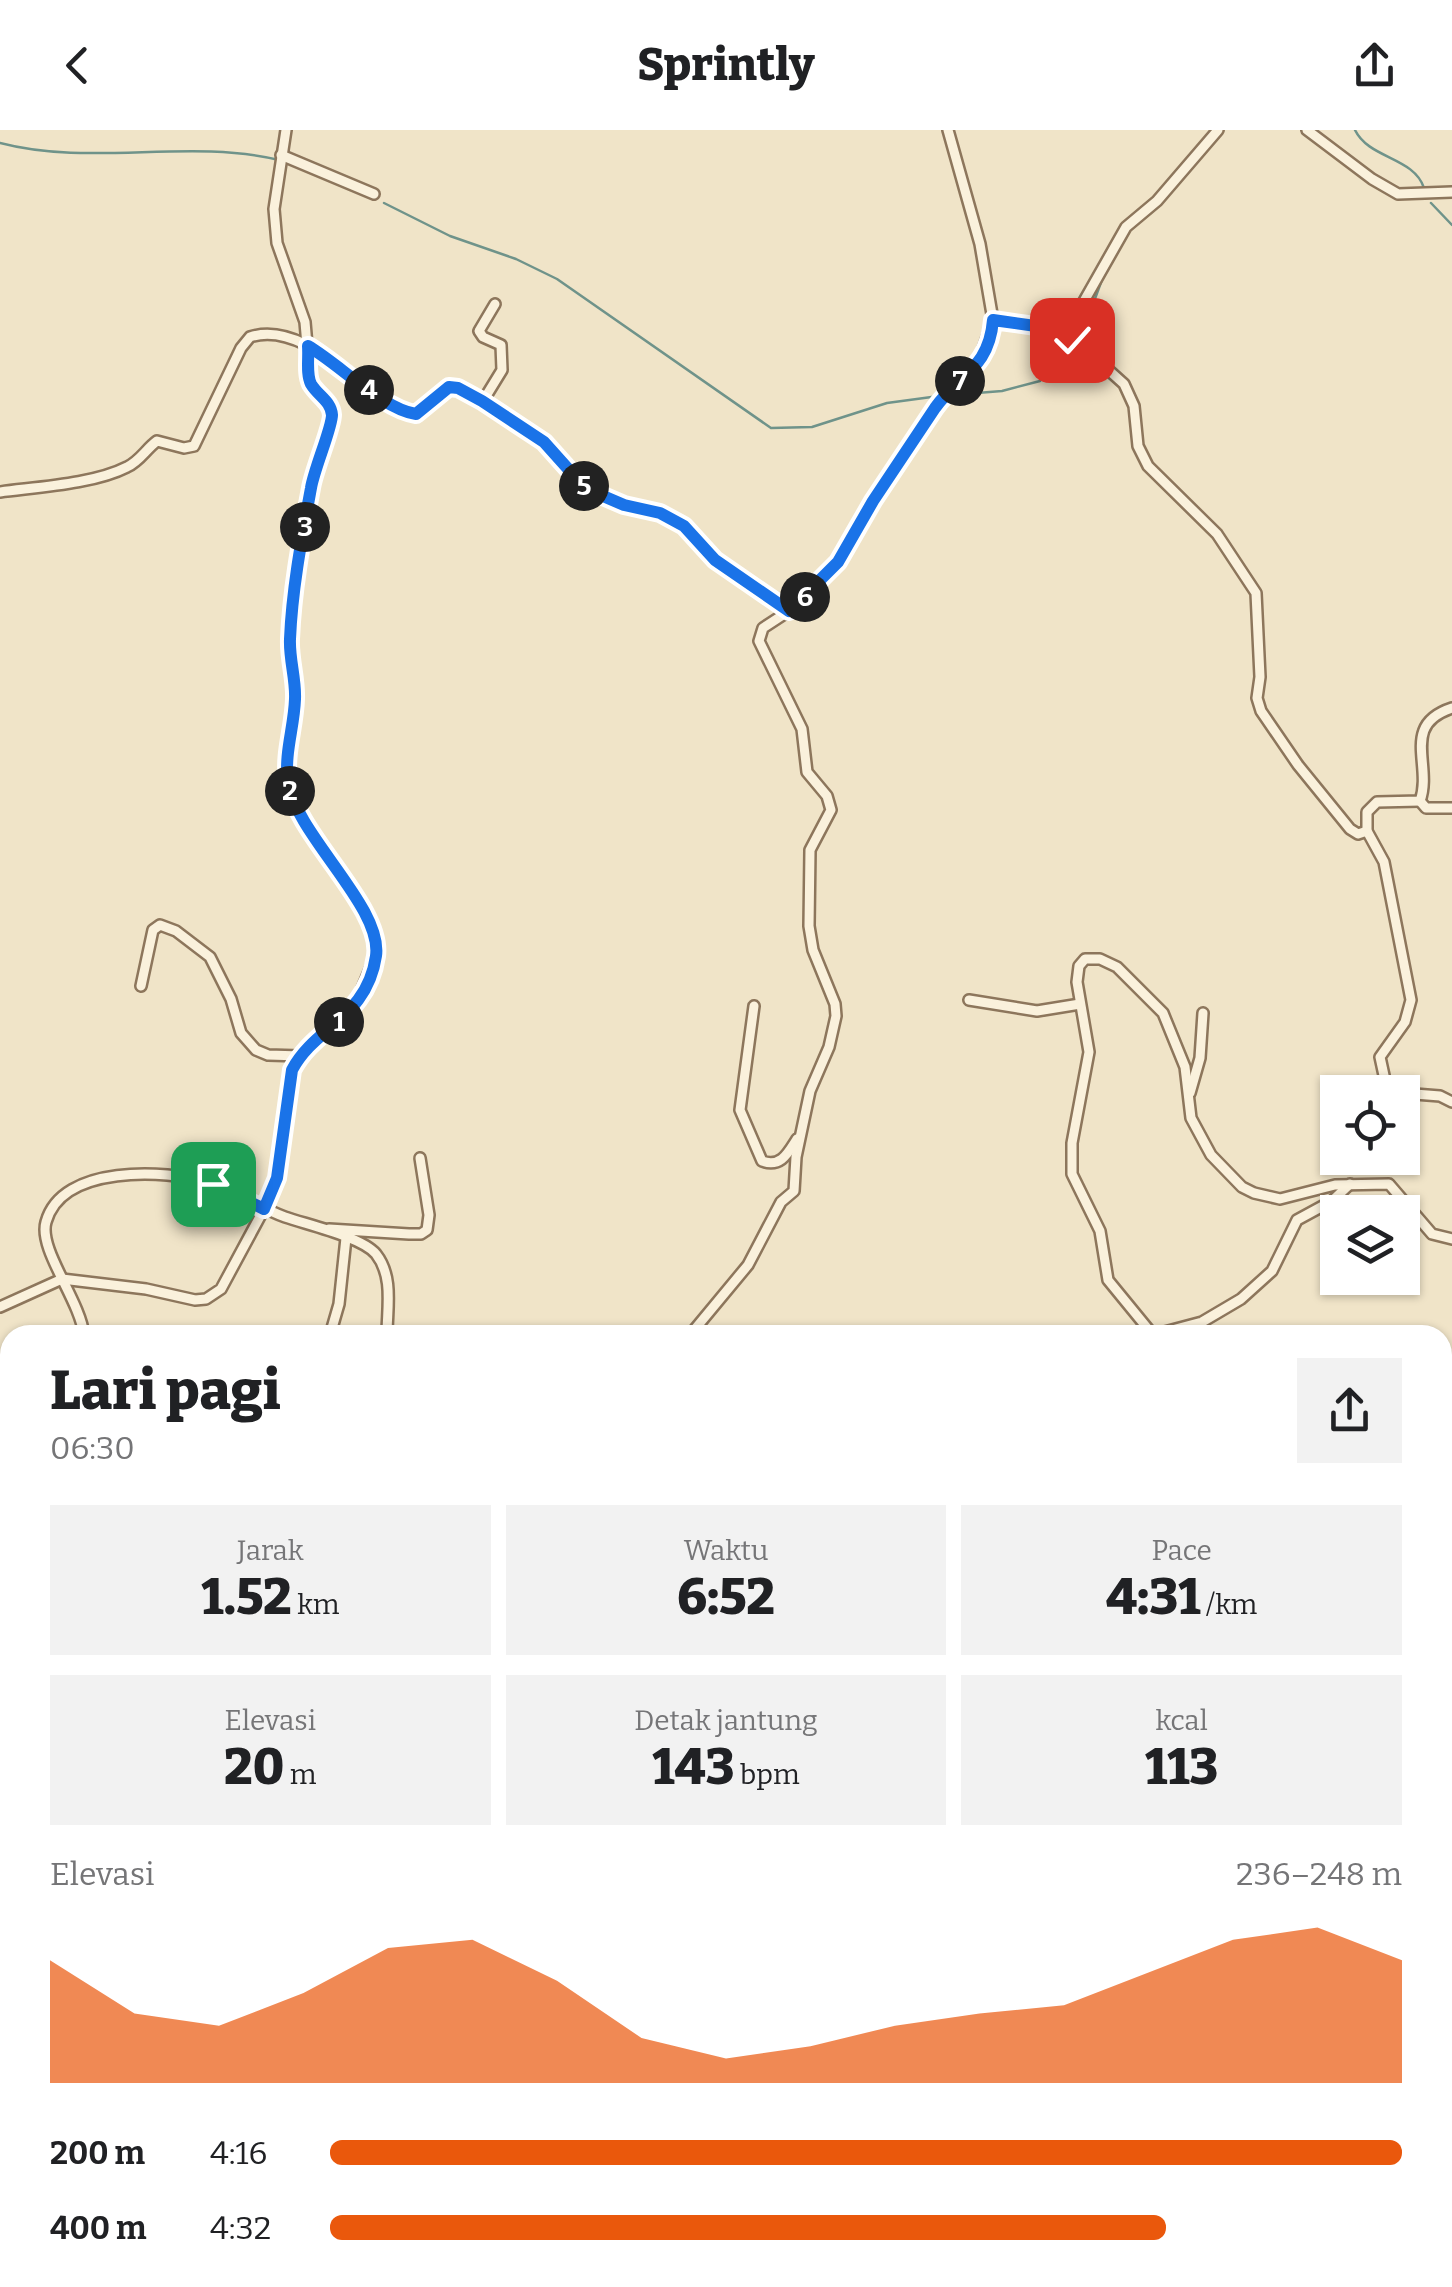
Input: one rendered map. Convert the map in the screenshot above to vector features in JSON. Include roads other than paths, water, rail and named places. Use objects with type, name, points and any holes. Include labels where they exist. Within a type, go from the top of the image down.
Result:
[{"type":"street","points":[[0,1308],[62,1279],[206,1299],[221,1289],[277,1178],[290,1080],[301,1056],[356,1004],[374,967],[377,943],[344,879],[298,815],[288,785],[287,752],[295,704],[290,654],[294,600],[312,478],[332,416],[329,405],[310,380],[300,305],[277,243],[274,209],[286,130]]},
{"type":"street","points":[[698,1325],[748,1265],[781,1202],[794,1191],[796,1157],[810,1091],[829,1048],[836,1016],[835,1004],[813,950],[809,926],[810,850],[831,810],[827,796],[807,772],[798,720],[759,640],[763,628],[789,611],[831,572],[944,395],[978,366],[991,334],[993,320],[980,244],[948,130]]},
{"type":"street","points":[[1064,330],[1080,310],[1126,227],[1156,201],[1218,130]]},
{"type":"street","points":[[1306,130],[1398,194],[1452,192]]},
{"type":"street","points":[[280,155],[374,194]]},
{"type":"street","points":[[482,401],[503,366],[499,342],[479,331],[494,304]]},
{"type":"street","points":[[993,320],[1064,330],[1124,384],[1134,406],[1138,446],[1148,466],[1217,534],[1253,585],[1258,602],[1257,698],[1265,719],[1350,830],[1358,834],[1367,831]]},
{"type":"street","points":[[0,492],[121,470],[158,441],[184,448],[194,446],[236,356],[250,337],[273,335],[308,346],[386,402],[410,414],[416,414],[449,387],[458,388],[544,442],[585,486],[610,500],[674,519],[715,560],[789,611]]},
{"type":"street","points":[[1420,800],[1424,729],[1436,715],[1452,708]]},
{"type":"street","points":[[1384,1075],[1380,1058],[1404,1022],[1412,1000],[1386,871],[1367,831],[1367,812],[1374,804],[1420,800],[1428,808],[1452,808]]},
{"type":"street","points":[[141,986],[153,930],[160,925],[172,928],[214,962],[246,1040],[261,1053],[301,1056]]},
{"type":"street","points":[[1145,1325],[1108,1280],[1100,1231],[1072,1174],[1072,1143],[1088,1052],[1077,982],[1080,962],[1091,958],[1117,967],[1163,1014],[1185,1066],[1191,1118],[1211,1155],[1230,1177],[1254,1193],[1280,1199],[1335,1185],[1389,1184],[1432,1234],[1452,1239]]},
{"type":"street","points":[[969,1000],[1036,1011],[1080,1004]]},
{"type":"street","points":[[754,1006],[740,1110],[762,1161],[776,1163],[784,1158],[805,1127]]},
{"type":"street","points":[[1188,1098],[1200,1058],[1204,1013]]},
{"type":"street","points":[[1420,1094],[1440,1096],[1452,1102]]},
{"type":"street","points":[[317,1228],[420,1234],[427,1230],[429,1216],[420,1158]]},
{"type":"street","points":[[81,1325],[74,1298],[44,1239],[48,1216],[66,1195],[95,1180],[134,1175],[190,1178],[213,1184],[264,1209],[371,1248],[384,1266],[388,1325]]},
{"type":"street","points":[[1191,1325],[1242,1299],[1272,1271],[1297,1220],[1332,1201],[1350,1184]]},
{"type":"street","points":[[333,1325],[346,1238]]},
{"type":"waterway","points":[[1355,130],[1370,147],[1411,170],[1424,188]]},
{"type":"waterway","points":[[0,143],[69,153],[210,151],[279,160]]},
{"type":"waterway","points":[[1404,198],[1431,197]]},
{"type":"waterway","points":[[384,203],[450,236],[516,259],[557,279],[771,428],[812,427],[887,403],[939,396]]},
{"type":"waterway","points":[[1431,203],[1452,225]]},
{"type":"waterway","points":[[1073,331],[1093,304],[1103,277]]},
{"type":"waterway","points":[[952,395],[1002,391],[1040,381],[1069,338]]}]
